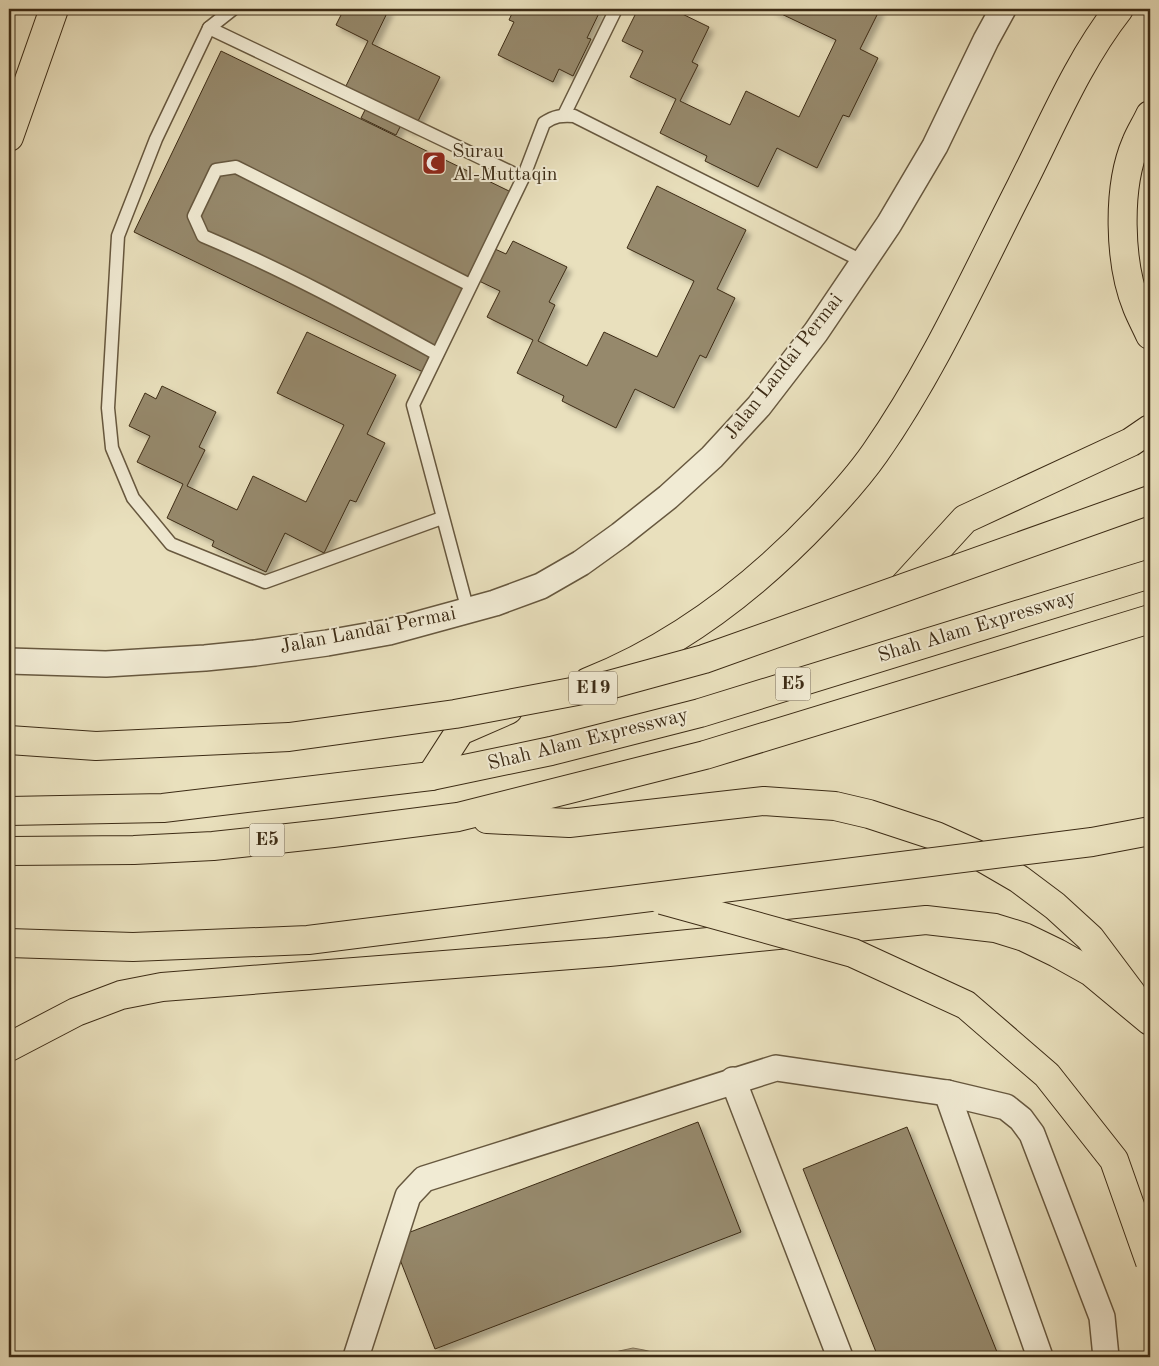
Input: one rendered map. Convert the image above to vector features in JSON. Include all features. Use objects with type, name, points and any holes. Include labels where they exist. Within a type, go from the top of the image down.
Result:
[{"type":"highway","points":[[9,137],[54,9]]},
{"type":"highway","points":[[431,776],[460,731],[497,714],[614,672],[703,621],[750,585],[806,533],[845,492],[874,455],[906,406],[952,322],[1080,69],[1108,23],[1119,9]]},
{"type":"highway","points":[[1150,115],[1136,143],[1126,176],[1123,211],[1124,246],[1129,277],[1136,306],[1150,335]]},
{"type":"highway","points":[[902,588],[965,519],[1131,442],[1150,429]]},
{"type":"highway","name":"E19","points":[[9,740],[96,746],[289,737],[455,714],[610,685],[704,659],[1150,500]]},
{"type":"highway","name":"Shah Alam Expressway","points":[[9,811],[163,808],[431,776],[551,751],[700,713],[1150,574]]},
{"type":"highway","name":"E5","points":[[9,851],[134,850],[213,846],[458,817],[705,756],[1150,619]]},
{"type":"highway","points":[[458,817],[570,823],[764,800],[835,806],[869,814],[936,836],[976,854],[1019,879],[1055,906],[1090,938],[1120,976],[1150,1021]]},
{"type":"highway","points":[[9,943],[133,947],[308,940],[1092,842],[1150,831]]},
{"type":"highway","points":[[651,897],[853,952],[966,1005],[1047,1075],[1114,1160],[1150,1262]]},
{"type":"highway","points":[[9,1047],[76,1012],[121,995],[162,987],[609,952],[926,920],[995,928],[1024,937],[1091,972],[1150,1021]]},
{"type":"street","name":"Jalan Landai Permai","points":[[9,661],[106,664],[255,653],[327,643],[389,632],[468,611],[540,586],[581,563],[668,497],[712,457],[759,406],[816,332],[890,224],[935,146],[1003,9]]},
{"type":"street","points":[[356,1357],[408,1196],[424,1179],[776,1068],[947,1093],[1006,1107],[1020,1119],[1032,1134],[1102,1317],[1106,1357]]},
{"type":"street","points":[[733,1080],[840,1357]]},
{"type":"street","points":[[947,1093],[1040,1357]]},
{"type":"lane","points":[[233,9],[209,28],[156,139],[118,236],[108,408],[112,448],[132,498],[171,544],[265,582],[442,518]]},
{"type":"lane","points":[[564,115],[616,9]]},
{"type":"lane","points":[[209,28],[523,178]]},
{"type":"lane","points":[[468,611],[412,404],[523,178],[544,123],[551,118],[564,115],[574,116],[864,262]]},
{"type":"lane","points":[[437,354],[340,300],[204,236],[194,216],[216,170],[236,167],[470,285]]},
{"type":"shaded area","points":[[633,1348],[644,1350],[671,1357],[605,1357]]},
{"type":"building","points":[[344,9],[389,9],[372,44],[440,77],[413,131],[401,125],[396,135],[361,118],[369,102],[344,90],[368,41],[336,25]]},
{"type":"building","points":[[514,9],[601,9],[587,38],[591,39],[573,76],[559,69],[553,82],[498,55],[514,22],[509,20]]},
{"type":"building","points":[[638,9],[649,14],[651,9],[672,9],[709,27],[692,62],[698,65],[680,101],[730,125],[746,91],[799,117],[836,40],[771,9],[880,9],[860,49],[878,58],[849,117],[843,115],[817,168],[777,148],[758,187],[705,161],[707,156],[660,133],[676,99],[630,77],[643,51],[622,41]]},
{"type":"building","points":[[221,51],[511,192],[423,372],[134,232]]},
{"type":"building","points":[[657,186],[746,230],[717,289],[735,298],[706,358],[700,355],[674,408],[635,389],[616,428],[562,401],[564,396],[517,373],[533,340],[487,317],[500,291],[479,281],[495,249],[506,254],[513,241],[567,267],[549,302],[555,305],[538,341],[587,366],[604,332],[657,357],[694,281],[627,248]]},
{"type":"building","points":[[307,332],[396,375],[367,434],[385,443],[356,502],[350,500],[324,553],[285,533],[266,572],[212,546],[214,541],[167,518],[183,484],[137,462],[150,436],[129,426],[145,393],[156,399],[162,386],[216,412],[199,447],[205,450],[187,486],[237,510],[253,476],[306,502],[344,425],[277,393]]},
{"type":"building","points":[[698,1122],[741,1232],[435,1349],[392,1239]]},
{"type":"building","points":[[907,1127],[999,1357],[878,1357],[803,1169]]},
{"type":"place","name":"Surau Al-Muttaqin","points":[[434,163]]}]
